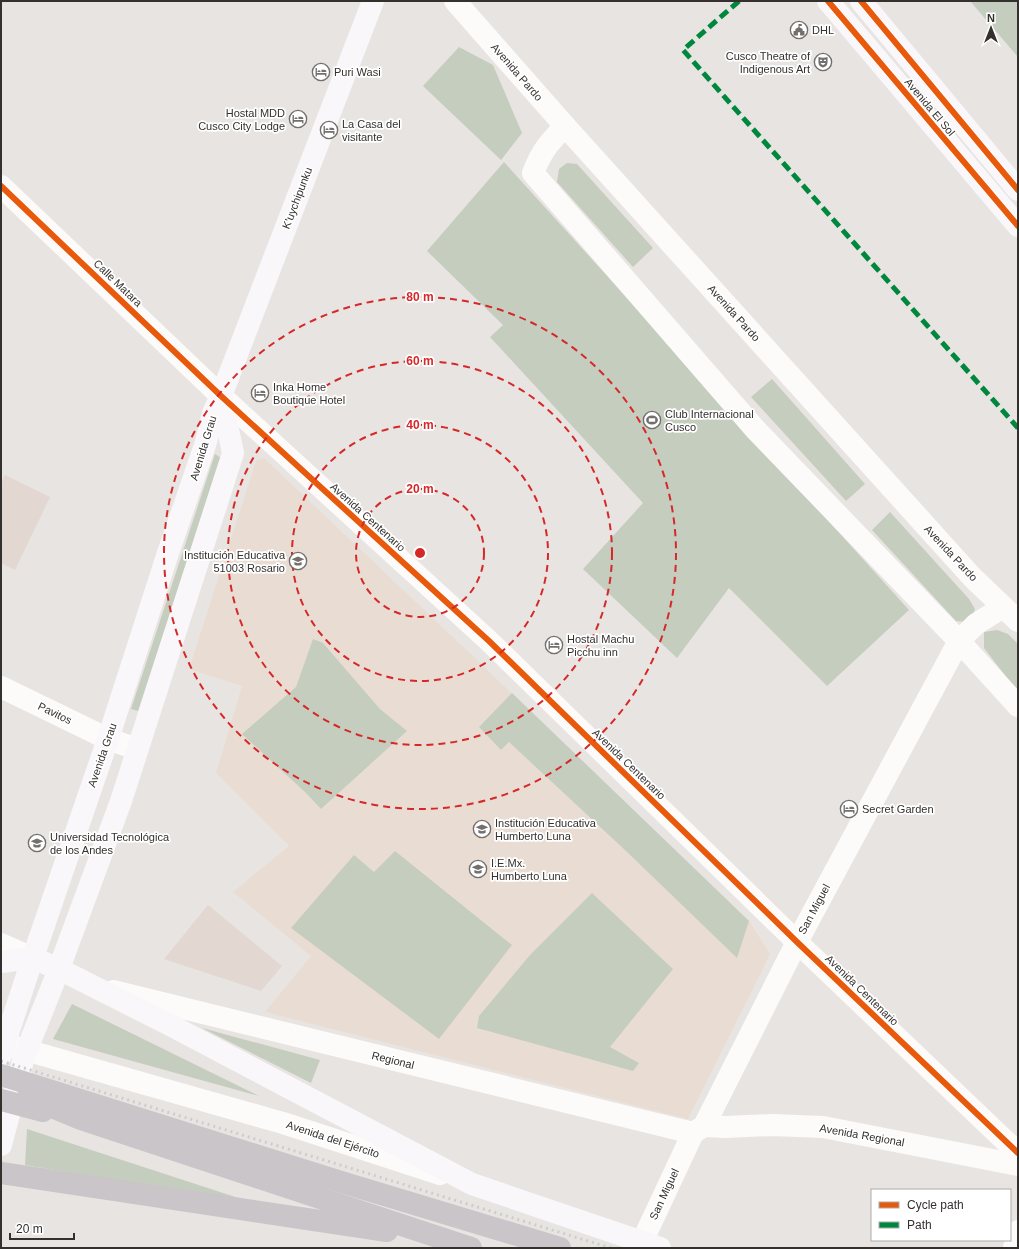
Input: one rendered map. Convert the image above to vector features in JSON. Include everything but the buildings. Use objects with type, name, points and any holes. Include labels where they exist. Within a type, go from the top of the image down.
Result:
[{"type":"main road","points":[[1,1075],[338,1181],[560,1248]]},
{"type":"main road","points":[[1,1088],[81,1119],[471,1248]]},
{"type":"main road","points":[[1,1100],[81,1119]]},
{"type":"main road","points":[[1,1173],[449,1240]]},
{"type":"street","name":"K'uychipunku","points":[[221,396],[373,1]]},
{"type":"street","name":"Avenida Pardo","points":[[455,1],[565,126],[972,577],[1011,614]]},
{"type":"street","name":"Avenida El Sol","points":[[828,1],[1018,226]]},
{"type":"street","name":"Avenida El Sol","points":[[861,1],[1018,190]]},
{"type":"street","points":[[565,126],[546,146],[533,173],[755,429],[959,641],[1018,706]]},
{"type":"street","name":"Calle Matara","points":[[1,186],[221,396]]},
{"type":"street","name":"Avenida Grau","points":[[1,1056],[206,442],[213,413],[221,396]]},
{"type":"street","name":"Avenida Grau","points":[[1,1144],[24,1057],[58,971],[121,800],[233,453],[221,396]]},
{"type":"street","name":"Avenida Centenario","points":[[221,396],[489,641],[797,942],[1018,1153]]},
{"type":"street","name":"San Miguel","points":[[651,1245],[698,1129],[959,641],[976,624],[1011,614]]},
{"type":"street","name":"Pavitos","points":[[1,687],[108,739],[137,750]]},
{"type":"street","points":[[1,944],[32,961],[93,987],[176,1028],[472,1184]]},
{"type":"street","points":[[1,962],[32,961]]},
{"type":"street","name":"Regional","points":[[93,987],[698,1129]]},
{"type":"street","name":"Avenida del Ejército","points":[[1,1043],[283,1123],[472,1184],[651,1245]]},
{"type":"street","name":"Avenida Regional","points":[[698,1129],[772,1125],[823,1127],[1018,1165]]},
{"type":"street","points":[[1014,1248],[1018,1231]]},
{"type":"shaded area","name":"I.E.Mx. Humberto Luna","points":[[264,458],[749,921],[770,954],[688,1119],[265,1012],[311,956],[233,892],[289,846],[216,773],[242,686],[189,669],[256,461]]},
{"type":"shaded area","points":[[5,475],[50,497],[15,570],[1,563],[1,484]]},
{"type":"shaded area","points":[[208,905],[282,966],[261,991],[164,959]]},
{"type":"green space","points":[[970,1],[1018,1],[1018,57]]},
{"type":"green space","points":[[459,47],[493,65],[522,133],[501,160],[423,86]]},
{"type":"green space","name":"Club Internacional Cusco","points":[[504,162],[909,610],[827,686],[729,588],[677,658],[583,569],[643,503],[490,337],[503,325],[427,251]]},
{"type":"green space","points":[[567,163],[577,164],[653,248],[633,267],[557,182],[559,169]]},
{"type":"green space","points":[[772,379],[865,484],[846,501],[751,397]]},
{"type":"green space","points":[[215,454],[221,458],[138,711],[131,709]]},
{"type":"green space","points":[[890,512],[969,599],[975,609],[970,622],[956,621],[872,530]]},
{"type":"green space","points":[[997,630],[1008,634],[1018,644],[1018,692],[984,648],[984,632]]},
{"type":"green space","points":[[313,639],[323,643],[380,709],[407,731],[321,809],[306,793],[242,734],[296,687]]},
{"type":"green space","points":[[512,693],[749,921],[737,958],[626,851],[509,742],[501,750],[479,727]]},
{"type":"green space","points":[[395,851],[512,945],[439,1039],[291,928],[354,855],[374,872]]},
{"type":"green space","points":[[592,893],[673,969],[610,1047],[639,1063],[633,1071],[477,1028],[479,1016],[530,955]]},
{"type":"green space","points":[[72,1004],[259,1096],[53,1039]]},
{"type":"green space","points":[[202,1028],[320,1060],[311,1083]]},
{"type":"green space","points":[[27,1129],[257,1204],[25,1165]]},
{"type":"railway","points":[[1,1061],[611,1248]]},
{"type":"marked path","points":[[739,1],[683,50],[1018,428]]},
{"type":"cycle path","points":[[828,1],[1018,226]]},
{"type":"cycle path","points":[[861,1],[1018,190]]},
{"type":"cycle path","points":[[1,186],[221,396],[489,641],[797,942],[1018,1153]]},
{"type":"place","name":"DHL","points":[[799,30]]},
{"type":"place","name":"Cusco Theatre of Indigenous Art","points":[[823,62]]},
{"type":"place","name":"Puri Wasi","points":[[321,72]]},
{"type":"place","name":"Hostal MDD Cusco City Lodge","points":[[298,119]]},
{"type":"place","name":"La Casa del visitante","points":[[329,130]]},
{"type":"place","name":"Inka Home Boutique Hotel","points":[[260,393]]},
{"type":"place","name":"Club Internacional Cusco","points":[[652,420]]},
{"type":"place","name":"Institución Educativa 51003 Rosario","points":[[298,561]]},
{"type":"place","name":"Hostal Machu Picchu inn","points":[[554,645]]},
{"type":"place","name":"Secret Garden","points":[[849,809]]},
{"type":"place","name":"Institución Educativa Humberto Luna","points":[[482,829]]},
{"type":"place","name":"Universidad Tecnológica de los Andes","points":[[37,843]]},
{"type":"place","name":"I.E.Mx. Humberto Luna","points":[[478,869]]}]
